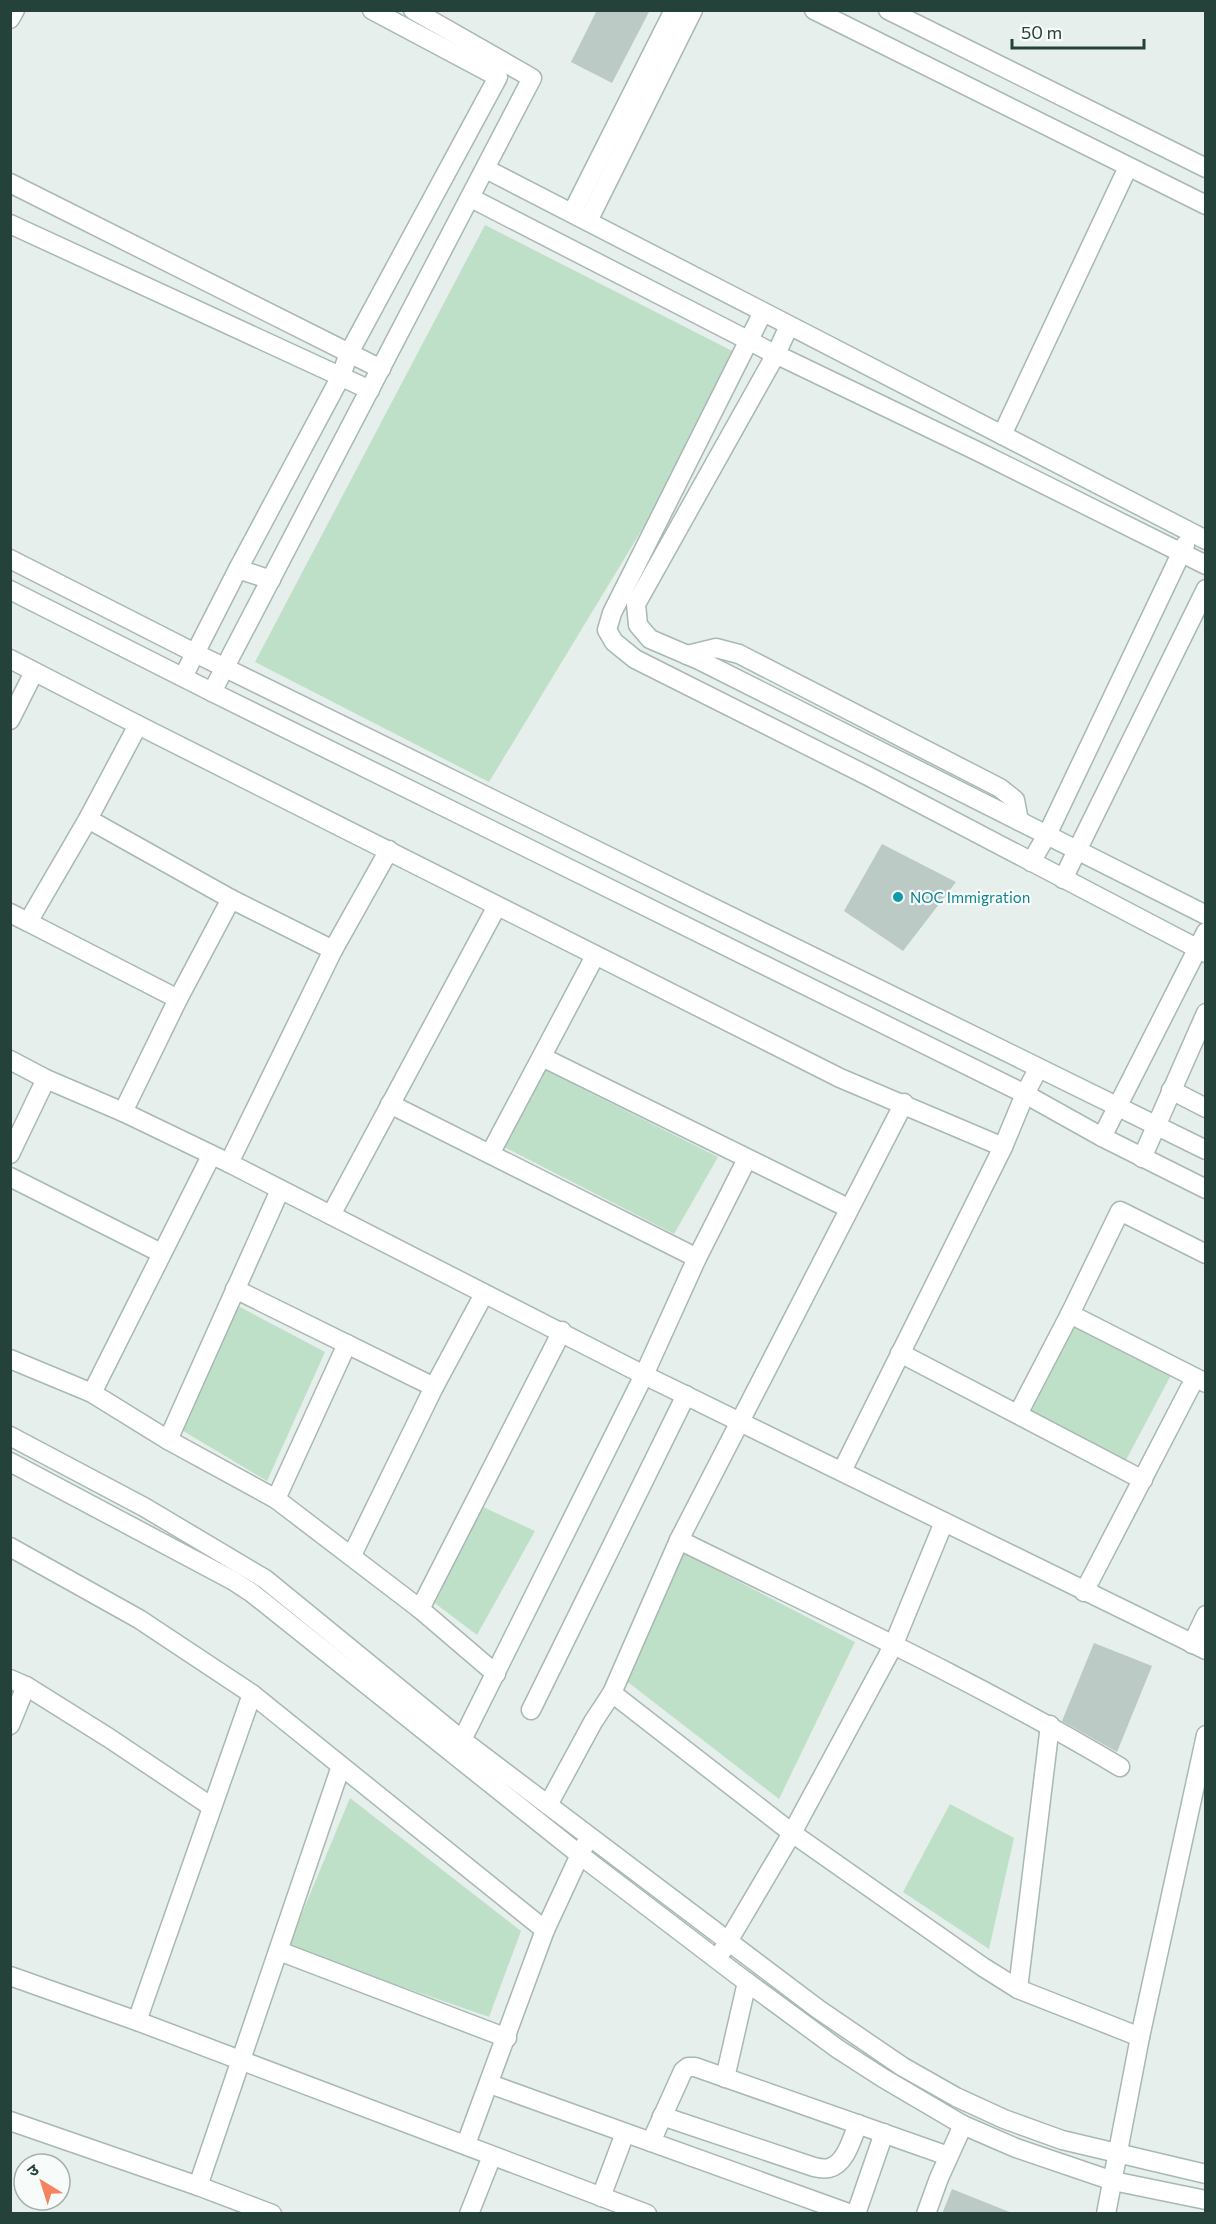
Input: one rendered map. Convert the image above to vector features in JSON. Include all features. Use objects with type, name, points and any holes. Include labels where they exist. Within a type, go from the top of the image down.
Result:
[{"type":"street","points":[[10,19],[15,10]]},
{"type":"street","points":[[372,10],[498,77],[532,78]]},
{"type":"street","points":[[413,10],[532,78]]},
{"type":"street","points":[[580,217],[674,10]]},
{"type":"street","points":[[580,217],[693,10]]},
{"type":"street","points":[[814,10],[1206,205]]},
{"type":"street","points":[[888,10],[1206,168]]},
{"type":"street","points":[[183,677],[340,376],[349,353],[498,77]]},
{"type":"street","points":[[212,692],[532,78]]},
{"type":"street","points":[[1002,435],[1128,167]]},
{"type":"street","points":[[486,169],[1198,536],[1180,553],[1047,835],[1031,862]]},
{"type":"street","points":[[10,183],[381,369]]},
{"type":"street","points":[[471,198],[776,354],[1206,565]]},
{"type":"street","points":[[10,224],[370,390]]},
{"type":"street","points":[[197,310],[207,282]]},
{"type":"street","points":[[763,312],[612,614],[607,630],[614,642],[635,659],[858,771],[1201,951]]},
{"type":"street","points":[[789,326],[776,354],[636,604],[638,625],[650,639],[1206,915]]},
{"type":"street","points":[[10,559],[225,668],[1206,1150]]},
{"type":"street","points":[[238,569],[272,580]]},
{"type":"street","points":[[10,590],[1025,1094],[1142,1158],[1206,1189]]},
{"type":"street","points":[[1063,879],[1079,851],[1206,590]]},
{"type":"street","points":[[607,630],[638,625]]},
{"type":"street","points":[[10,659],[840,1078],[904,1103],[1003,1147]]},
{"type":"street","points":[[10,720],[34,672]]},
{"type":"street","points":[[28,922],[88,819],[138,725]]},
{"type":"street","points":[[88,819],[231,899],[333,950]]},
{"type":"street","points":[[229,1163],[333,950],[389,850]]},
{"type":"street","points":[[123,1112],[178,999],[231,899]]},
{"type":"street","points":[[331,1215],[497,906]]},
{"type":"street","points":[[10,913],[178,999]]},
{"type":"street","points":[[1102,1137],[1201,951],[1206,932]]},
{"type":"street","points":[[490,1155],[595,956]]},
{"type":"street","points":[[1142,1158],[1206,1013]]},
{"type":"street","points":[[542,1057],[848,1208]]},
{"type":"street","points":[[10,1060],[229,1163],[644,1375],[1199,1647],[1206,1615]]},
{"type":"street","points":[[842,1471],[1003,1147],[1038,1069]]},
{"type":"street","points":[[10,1154],[46,1078]]},
{"type":"street","points":[[1172,1090],[1206,1108]]},
{"type":"street","points":[[548,1805],[592,1722],[612,1693],[679,1539],[904,1103]]},
{"type":"street","points":[[390,1104],[697,1258]]},
{"type":"street","points":[[92,1393],[211,1156]]},
{"type":"street","points":[[462,1740],[644,1375],[697,1258],[747,1159]]},
{"type":"street","points":[[10,1177],[161,1253]]},
{"type":"street","points":[[168,1440],[280,1190]]},
{"type":"street","points":[[1018,1414],[1120,1211],[1206,1254]]},
{"type":"street","points":[[235,1289],[434,1387]]},
{"type":"street","points":[[352,1555],[434,1387],[484,1294]]},
{"type":"street","points":[[1070,1314],[1200,1381],[1143,1480],[1084,1592]]},
{"type":"street","points":[[420,1609],[562,1332]]},
{"type":"street","points":[[276,1499],[347,1344]]},
{"type":"street","points":[[900,1353],[1143,1480]]},
{"type":"street","points":[[10,1359],[92,1393],[168,1440],[276,1499],[420,1609],[496,1674]]},
{"type":"street","points":[[531,1710],[686,1395]]},
{"type":"street","points":[[10,1436],[144,1507],[265,1579],[462,1740],[861,2039],[903,2067],[956,2097],[1004,2119],[1062,2140],[1206,2174]]},
{"type":"street","points":[[10,1462],[232,1580],[252,1593],[580,1855],[747,1982],[874,2073],[963,2125],[1016,2148],[1113,2181],[1206,2200]]},
{"type":"street","points":[[717,1959],[730,1941],[792,1833],[893,1646],[944,1522]]},
{"type":"street","points":[[679,1539],[1050,1725],[1120,1767]]},
{"type":"street","points":[[10,1547],[156,1629],[252,1695],[546,1930]]},
{"type":"street","points":[[10,1725],[18,1682],[212,1807]]},
{"type":"street","points":[[612,1693],[792,1833],[1018,1989],[1140,2037]]},
{"type":"street","points":[[137,2020],[252,1695]]},
{"type":"street","points":[[1018,1989],[1050,1725]]},
{"type":"street","points":[[1106,2214],[1140,2037],[1206,1735]]},
{"type":"street","points":[[198,2186],[341,1766]]},
{"type":"street","points":[[466,2144],[546,1930],[589,1836]]},
{"type":"street","points":[[279,1951],[507,2038]]},
{"type":"street","points":[[10,1976],[137,2020],[647,2214]]},
{"type":"street","points":[[725,2078],[747,1982]]},
{"type":"street","points":[[651,2142],[683,2071],[688,2067],[695,2067],[948,2156]]},
{"type":"street","points":[[490,2084],[851,2214]]},
{"type":"street","points":[[662,2116],[814,2167],[828,2168],[843,2157],[858,2124]]},
{"type":"street","points":[[10,2121],[272,2214]]},
{"type":"street","points":[[926,2214],[948,2156],[963,2125]]},
{"type":"street","points":[[602,2197],[625,2133]]},
{"type":"street","points":[[856,2214],[884,2133]]},
{"type":"street","points":[[469,2214],[492,2156]]},
{"type":"green space","points":[[485,225],[746,358],[489,782],[255,662]]},
{"type":"green space","points":[[541,1068],[718,1157],[674,1234],[498,1144]]},
{"type":"green space","points":[[238,1306],[325,1352],[267,1481],[180,1429]]},
{"type":"green space","points":[[1069,1321],[1171,1375],[1126,1460],[1024,1407]]},
{"type":"green space","points":[[479,1505],[535,1531],[477,1635],[428,1598]]},
{"type":"green space","points":[[680,1551],[855,1642],[779,1799],[620,1676]]},
{"type":"green space","points":[[350,1798],[521,1931],[489,2017],[288,1947]]},
{"type":"green space","points":[[950,1804],[1014,1838],[989,1949],[903,1892]]},
{"type":"building","points":[[597,10],[650,10],[612,83],[571,62]]},
{"type":"building","name":"NOC Immigration","points":[[882,844],[956,882],[903,951],[844,911]]},
{"type":"building","points":[[1094,1643],[1152,1666],[1117,1752],[1062,1721]]},
{"type":"building","points":[[952,2189],[1012,2213],[1012,2214],[942,2214]]},
{"type":"place","name":"NOC Immigration","points":[[898,897]]}]
